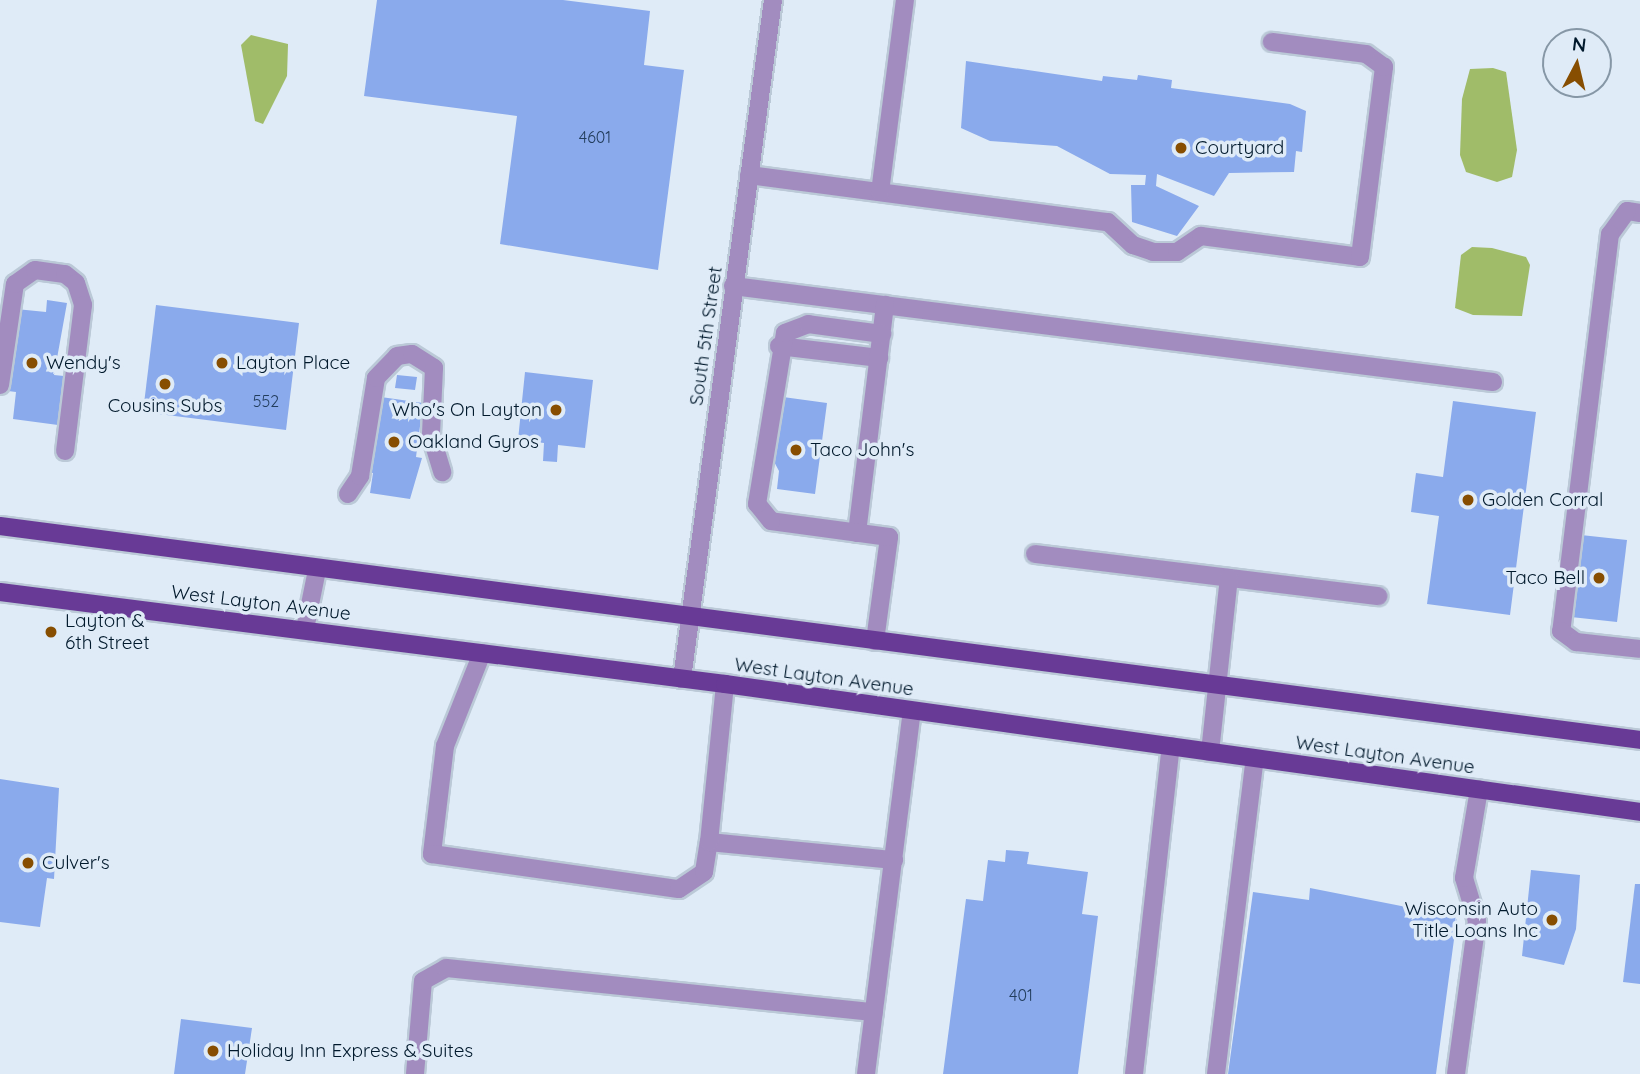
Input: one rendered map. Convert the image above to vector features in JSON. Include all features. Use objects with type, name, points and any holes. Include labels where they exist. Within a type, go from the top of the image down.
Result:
[{"type":"main road","name":"West Layton Avenue","points":[[0,526],[317,570],[1640,740]]},
{"type":"main road","name":"West Layton Avenue","points":[[0,592],[725,684],[912,712],[1640,809]]},
{"type":"street","name":"South 5th Street","points":[[681,679],[773,0]]},
{"type":"street","points":[[880,192],[905,0]]},
{"type":"street","points":[[749,175],[1108,222],[1133,245],[1153,253],[1177,252],[1201,236],[1360,257],[1384,67],[1366,54],[1272,42]]},
{"type":"street","points":[[1640,213],[1628,211],[1610,234],[1561,631],[1576,642],[1640,649]]},
{"type":"street","points":[[0,386],[15,284],[35,270],[65,274],[82,292],[83,306],[65,451]]},
{"type":"street","points":[[733,286],[1493,382]]},
{"type":"street","points":[[857,533],[885,305]]},
{"type":"street","points":[[875,641],[890,537],[771,521],[757,504],[779,346],[785,333],[808,324],[882,334]]},
{"type":"street","points":[[779,346],[879,358]]},
{"type":"street","points":[[348,494],[360,476],[376,378],[397,356],[412,354],[434,368],[431,435],[442,472]]},
{"type":"street","points":[[1035,554],[1378,596]]},
{"type":"street","points":[[305,629],[317,570]]},
{"type":"street","points":[[1210,752],[1228,578]]},
{"type":"street","points":[[482,653],[445,746],[432,854],[679,889],[704,872],[725,684]]},
{"type":"street","points":[[866,1074],[912,712]]},
{"type":"street","points":[[1134,1074],[1171,746]]},
{"type":"street","points":[[1216,1074],[1255,758]]},
{"type":"street","points":[[1456,1074],[1477,921],[1464,878],[1479,789]]},
{"type":"street","points":[[709,842],[894,860]]},
{"type":"street","points":[[415,1074],[422,981],[446,968],[874,1012]]},
{"type":"shaded area","points":[[251,35],[288,44],[287,76],[263,124],[255,121],[241,45]]},
{"type":"shaded area","points":[[1493,68],[1506,72],[1517,150],[1512,177],[1497,182],[1466,172],[1460,155],[1462,99],[1470,69]]},
{"type":"shaded area","points":[[1472,247],[1492,248],[1526,257],[1530,265],[1522,316],[1473,315],[1455,308],[1461,255]]},
{"type":"building","points":[[377,0],[563,0],[650,11],[644,65],[684,70],[658,270],[500,244],[517,116],[364,96]]},
{"type":"building","name":"Courtyard","points":[[966,61],[1102,81],[1103,76],[1137,80],[1138,75],[1172,80],[1171,88],[1290,104],[1306,111],[1302,152],[1296,151],[1294,172],[1229,173],[1214,196],[1157,174],[1156,186],[1199,206],[1177,236],[1132,222],[1131,185],[1145,185],[1146,175],[1110,174],[1057,146],[990,141],[961,128]]},
{"type":"building","name":"Wendy's","points":[[47,300],[67,303],[54,375],[64,376],[58,425],[13,419],[16,392],[8,391],[16,309],[46,312]]},
{"type":"building","name":"Layton Place","points":[[156,305],[299,323],[286,430],[143,412]]},
{"type":"building","name":"Who's On Layton","points":[[525,372],[593,380],[585,448],[558,445],[557,462],[543,461],[544,443],[518,440]]},
{"type":"building","points":[[397,375],[417,377],[415,390],[395,388]]},
{"type":"building","name":"Oakland Gyros","points":[[381,397],[423,403],[416,457],[422,458],[410,499],[370,493],[373,473],[366,472]]},
{"type":"building","name":"Taco John's","points":[[783,397],[827,403],[815,494],[777,489],[779,471],[771,456]]},
{"type":"building","name":"Golden Corral","points":[[1453,401],[1536,412],[1510,615],[1427,604],[1439,516],[1411,512],[1414,488],[1416,473],[1443,477]]},
{"type":"building","name":"Taco Bell","points":[[1581,535],[1627,540],[1617,622],[1571,617]]},
{"type":"building","name":"Culver's","points":[[0,779],[59,788],[54,879],[47,878],[40,927],[0,922]]},
{"type":"building","points":[[1006,850],[1029,852],[1027,864],[1088,872],[1082,914],[1098,916],[1078,1074],[943,1074],[966,899],[983,901],[988,860],[1005,862]]},
{"type":"building","name":"Wisconsin Auto Title Loans Inc","points":[[1531,870],[1580,875],[1576,929],[1564,965],[1522,956]]},
{"type":"building","points":[[1635,884],[1640,884],[1640,984],[1623,982]]},
{"type":"building","points":[[1310,888],[1457,917],[1436,1074],[1228,1074],[1253,892],[1309,900]]},
{"type":"building","name":"Holiday Inn Express & Suites","points":[[181,1019],[252,1028],[245,1074],[174,1074]]},
{"type":"place","name":"Courtyard","points":[[1181,148]]},
{"type":"place","name":"Wendy's","points":[[32,363]]},
{"type":"place","name":"Layton Place","points":[[222,363]]},
{"type":"place","name":"Cousins Subs","points":[[165,384]]},
{"type":"place","name":"Who's On Layton","points":[[556,410]]},
{"type":"place","name":"Oakland Gyros","points":[[394,442]]},
{"type":"place","name":"Taco John's","points":[[796,450]]},
{"type":"place","name":"Golden Corral","points":[[1468,500]]},
{"type":"place","name":"Taco Bell","points":[[1599,578]]},
{"type":"place","name":"Layton & 6th Street","points":[[51,632]]},
{"type":"place","name":"Culver's","points":[[28,863]]},
{"type":"place","name":"Wisconsin Auto Title Loans Inc","points":[[1552,920]]},
{"type":"place","name":"Holiday Inn Express & Suites","points":[[213,1051]]}]
